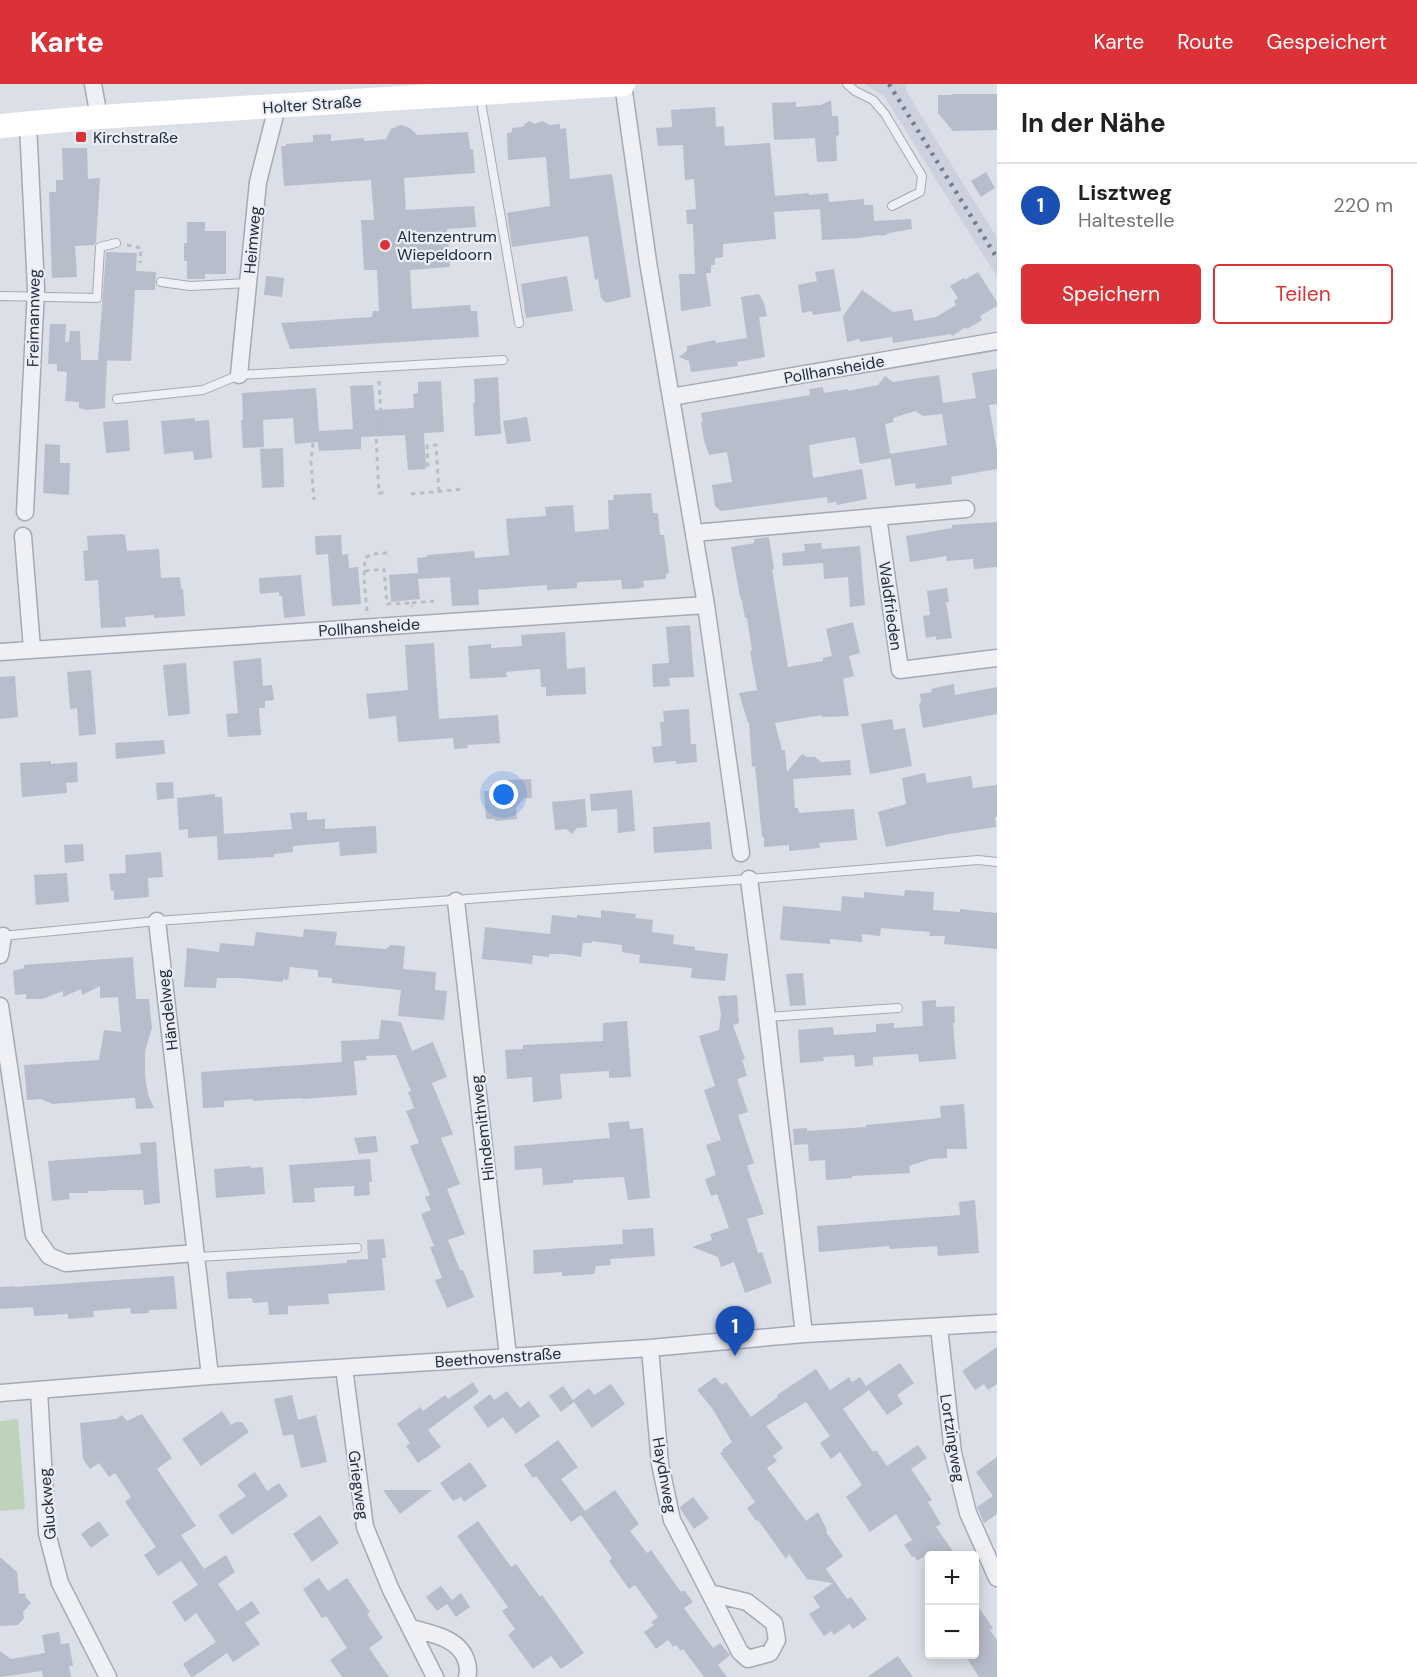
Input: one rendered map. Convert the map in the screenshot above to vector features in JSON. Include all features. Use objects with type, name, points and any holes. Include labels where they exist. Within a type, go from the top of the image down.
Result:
[{"type":"street","points":[[93,84],[99,117]]},
{"type":"street","points":[[623,84],[648,262],[706,605],[741,853]]},
{"type":"street","name":"Holter Straße","points":[[0,126],[99,117],[278,106],[417,91],[480,93],[623,84]]},
{"type":"street","name":"Heimweg","points":[[239,375],[258,182],[278,106]]},
{"type":"street","name":"Freimannweg","points":[[25,512],[36,297],[28,124]]},
{"type":"street","name":"Pollhansheide","points":[[671,397],[997,341]]},
{"type":"street","points":[[694,533],[966,509]]},
{"type":"street","name":"Waldfrieden","points":[[878,517],[900,670],[997,658]]},
{"type":"street","points":[[23,536],[32,649]]},
{"type":"street","name":"Pollhansheide","points":[[0,652],[706,605]]},
{"type":"street","points":[[749,879],[804,1334]]},
{"type":"street","name":"Hindemithweg","points":[[456,901],[508,1356]]},
{"type":"street","name":"Händelweg","points":[[157,921],[210,1376]]},
{"type":"street","points":[[0,955],[1,936]]},
{"type":"street","points":[[0,1006],[34,1235],[49,1256],[66,1263],[197,1255]]},
{"type":"street","name":"Beethovenstraße","points":[[0,1393],[210,1376],[650,1348],[804,1334],[997,1323]]},
{"type":"street","name":"Lortzingweg","points":[[939,1327],[952,1453],[968,1513],[997,1578]]},
{"type":"street","name":"Haydnweg","points":[[650,1348],[660,1464],[672,1520],[710,1593]]},
{"type":"street","name":"Griegweg","points":[[344,1368],[364,1527],[391,1590],[435,1677]]},
{"type":"street","name":"Gluckweg","points":[[39,1391],[47,1533],[60,1583],[108,1677]]},
{"type":"street","points":[[411,1628],[438,1635],[457,1645],[466,1659],[469,1672],[467,1677]]},
{"type":"lane","points":[[847,84],[855,92],[873,100],[885,114],[922,176],[920,192],[892,206]]},
{"type":"lane","points":[[480,93],[519,323]]},
{"type":"lane","points":[[0,296],[97,298],[100,247],[116,243]]},
{"type":"lane","points":[[161,282],[190,286],[248,283]]},
{"type":"lane","points":[[117,399],[203,390],[239,375],[503,360]]},
{"type":"lane","points":[[1,936],[157,921],[456,901],[978,860],[997,862]]},
{"type":"lane","points":[[767,1017],[898,1008]]},
{"type":"lane","points":[[197,1255],[357,1248]]},
{"type":"path","points":[[116,243],[141,248],[140,263]]},
{"type":"path","points":[[379,367],[382,434],[376,435],[379,493],[386,493]]},
{"type":"path","points":[[313,443],[311,462],[314,500]]},
{"type":"path","points":[[426,465],[428,465],[427,446],[436,445],[439,492]]},
{"type":"path","points":[[411,495],[464,489]]},
{"type":"path","points":[[368,627],[364,577],[365,558],[372,554],[387,554]]},
{"type":"path","points":[[365,571],[384,570],[387,604],[434,601]]},
{"type":"path","points":[[411,603],[413,624]]},
{"type":"shaded area","points":[[865,84],[906,84],[906,91],[997,238],[997,277],[884,96]]},
{"type":"green space","points":[[18,1419],[25,1509],[0,1511],[0,1421]]},
{"type":"building","points":[[997,94],[997,130],[953,131],[938,113],[938,95]]},
{"type":"building","points":[[831,100],[832,116],[838,116],[837,161],[817,162],[815,138],[774,140],[772,103],[796,102],[796,107],[821,105]]},
{"type":"building","points":[[715,107],[716,127],[724,126],[725,146],[770,143],[775,196],[828,193],[829,202],[864,199],[864,205],[873,205],[874,221],[911,219],[912,229],[883,236],[822,240],[820,209],[774,212],[776,239],[723,244],[723,257],[715,258],[715,265],[711,265],[711,273],[706,273],[711,306],[681,311],[679,274],[695,274],[693,224],[687,224],[686,210],[696,209],[694,179],[685,180],[683,145],[658,146],[656,128],[672,127],[671,110]]},
{"type":"building","points":[[529,121],[535,124],[542,121],[550,125],[560,124],[560,129],[566,128],[570,179],[612,174],[631,297],[606,303],[601,298],[598,279],[595,280],[588,236],[512,247],[507,213],[550,206],[546,157],[508,160],[507,133],[512,132],[512,128],[522,127]]},
{"type":"building","name":"Altenzentrum Wiepeldoorn","points":[[401,125],[410,128],[417,135],[468,132],[470,149],[473,149],[475,173],[404,178],[406,210],[474,206],[476,227],[447,229],[450,267],[410,270],[412,309],[470,305],[471,311],[477,311],[479,337],[290,349],[281,323],[372,317],[373,311],[379,311],[377,270],[364,270],[361,220],[374,220],[371,180],[284,186],[281,146],[313,142],[313,135],[331,134],[331,141],[386,139],[391,129]]},
{"type":"building","points":[[62,148],[87,148],[88,179],[100,178],[96,242],[94,245],[75,246],[77,277],[52,278],[49,192],[56,192],[56,180],[63,180]]},
{"type":"building","points":[[986,172],[995,188],[981,197],[971,181]]},
{"type":"building","points":[[187,222],[205,222],[205,231],[226,231],[226,274],[205,274],[205,279],[187,279],[184,243],[187,243]]},
{"type":"building","points":[[106,252],[137,253],[136,271],[156,272],[155,290],[135,290],[131,361],[98,360]]},
{"type":"building","points":[[834,269],[841,311],[813,315],[812,311],[802,313],[798,285],[817,281],[815,272]]},
{"type":"building","points":[[978,272],[997,302],[997,306],[980,316],[982,320],[967,329],[966,327],[952,336],[951,334],[893,343],[892,337],[847,342],[843,316],[862,290],[893,312],[912,309],[914,321],[936,317],[956,305],[954,301],[958,298],[950,286]]},
{"type":"building","points":[[266,276],[284,278],[282,297],[264,295]]},
{"type":"building","points":[[567,276],[573,311],[526,318],[521,284]]},
{"type":"building","points":[[759,294],[767,316],[759,317],[765,357],[737,362],[738,366],[691,372],[689,361],[679,357],[687,351],[687,346],[715,340],[716,343],[747,338],[741,297]]},
{"type":"building","points":[[50,324],[66,324],[65,342],[69,342],[70,331],[80,331],[81,360],[107,360],[105,408],[87,410],[79,408],[79,402],[65,401],[67,372],[57,371],[57,364],[48,364]]},
{"type":"building","points":[[997,369],[997,404],[989,405],[997,451],[997,469],[951,477],[952,484],[916,489],[915,483],[895,486],[891,458],[860,464],[855,437],[809,445],[813,478],[862,469],[867,499],[837,505],[836,502],[828,503],[827,497],[721,511],[715,506],[712,485],[732,482],[727,452],[709,455],[704,440],[701,413],[810,395],[809,389],[823,387],[824,393],[878,385],[885,376],[893,382],[939,375],[943,403],[976,398],[972,373]],"holes":[[[915,411],[923,416],[942,414],[947,445],[890,454],[885,424],[894,422],[893,418]]]},
{"type":"building","points":[[498,377],[501,434],[475,436],[474,379]]},
{"type":"building","points":[[441,381],[444,432],[424,433],[426,469],[408,470],[405,435],[361,437],[361,449],[319,451],[318,442],[295,444],[293,418],[263,420],[264,447],[243,448],[242,393],[316,388],[319,431],[353,429],[350,386],[373,385],[375,410],[414,408],[413,394],[418,393],[418,382]]},
{"type":"building","points":[[527,417],[531,441],[507,444],[503,421]]},
{"type":"building","points":[[195,418],[195,421],[209,420],[212,458],[194,460],[193,451],[164,454],[161,421]]},
{"type":"building","points":[[128,420],[130,451],[106,453],[103,422]]},
{"type":"building","points":[[45,444],[60,445],[60,463],[70,463],[69,495],[43,493]]},
{"type":"building","points":[[283,448],[284,487],[262,488],[260,449]]},
{"type":"building","points":[[651,493],[653,513],[658,513],[660,535],[664,535],[669,573],[666,574],[666,579],[643,581],[644,587],[636,589],[622,589],[621,580],[581,582],[577,583],[577,588],[547,590],[547,585],[478,590],[479,605],[452,606],[450,577],[418,579],[420,599],[391,602],[389,575],[418,573],[417,558],[474,551],[475,558],[509,555],[506,519],[546,516],[545,507],[573,505],[575,532],[609,529],[608,500],[614,500],[613,495]]},
{"type":"building","points":[[997,522],[997,567],[974,569],[973,559],[947,561],[946,556],[910,562],[906,536],[952,528],[952,525]]},
{"type":"building","points":[[125,535],[127,551],[159,549],[161,578],[180,577],[185,616],[125,617],[126,627],[101,628],[98,580],[85,581],[83,551],[88,550],[87,536]]},
{"type":"building","points":[[341,535],[342,555],[348,554],[349,568],[358,567],[361,604],[332,606],[328,554],[316,555],[315,536]]},
{"type":"building","points":[[769,537],[774,569],[772,570],[788,667],[823,661],[823,658],[832,656],[826,629],[853,622],[860,653],[849,656],[854,676],[843,679],[849,716],[822,717],[822,715],[775,723],[782,750],[785,750],[787,772],[802,754],[815,757],[821,762],[850,760],[851,775],[793,779],[795,808],[798,808],[799,813],[854,809],[857,840],[819,843],[820,848],[789,851],[789,845],[764,847],[755,766],[752,767],[749,722],[739,693],[757,690],[747,618],[745,618],[740,597],[731,547],[754,543],[754,539]]},
{"type":"building","points":[[821,543],[822,549],[860,546],[865,605],[850,607],[848,577],[824,579],[823,563],[783,566],[782,553],[805,551],[804,544]]},
{"type":"building","points":[[301,575],[305,616],[284,618],[282,596],[279,596],[279,592],[260,594],[259,578]]},
{"type":"building","points":[[947,588],[949,602],[946,602],[952,638],[936,640],[936,636],[926,638],[923,616],[930,615],[927,591]]},
{"type":"building","points":[[690,625],[694,677],[669,678],[670,686],[653,687],[652,664],[669,663],[666,627]]},
{"type":"building","points":[[565,632],[567,669],[585,667],[586,694],[546,696],[546,687],[541,687],[540,669],[506,672],[507,677],[470,679],[468,646],[491,644],[491,648],[522,646],[521,635]]},
{"type":"building","points":[[434,643],[439,719],[498,715],[500,743],[467,745],[468,748],[454,749],[453,738],[398,742],[396,716],[369,719],[366,694],[408,690],[405,645]]},
{"type":"building","points":[[261,658],[263,686],[272,685],[274,700],[265,701],[265,708],[259,708],[261,735],[228,737],[226,714],[238,713],[233,661]]},
{"type":"building","points":[[186,663],[190,714],[168,716],[163,665]]},
{"type":"building","points":[[91,670],[96,734],[79,736],[77,708],[70,709],[67,672]]},
{"type":"building","points":[[15,676],[18,717],[0,719],[0,677]]},
{"type":"building","points":[[954,684],[955,695],[997,687],[997,714],[923,728],[919,705],[920,694]]},
{"type":"building","points":[[689,709],[691,744],[696,744],[697,762],[654,763],[652,747],[662,746],[660,722],[664,722],[663,711]]},
{"type":"building","points":[[892,719],[894,730],[905,728],[912,766],[870,774],[861,724]]},
{"type":"building","points":[[164,740],[165,754],[116,759],[115,743]]},
{"type":"building","points":[[51,761],[51,764],[77,762],[78,782],[66,783],[67,793],[22,797],[20,763]]},
{"type":"building","points":[[925,773],[927,783],[971,776],[973,788],[997,785],[996,827],[886,847],[878,812],[906,804],[902,778]]},
{"type":"building","points":[[531,779],[532,798],[524,798],[516,808],[517,819],[495,821],[495,819],[486,819],[484,791],[509,790],[508,780]]},
{"type":"building","points":[[173,782],[174,798],[157,800],[156,783]]},
{"type":"building","points":[[632,790],[635,831],[618,833],[617,809],[591,811],[590,794]]},
{"type":"building","points":[[215,794],[215,797],[222,797],[224,834],[292,829],[290,813],[307,812],[307,820],[325,819],[325,829],[376,826],[377,853],[340,856],[339,842],[293,846],[293,852],[274,854],[274,857],[218,860],[217,836],[188,838],[188,829],[179,830],[177,798]]},
{"type":"building","points":[[585,799],[587,827],[577,828],[572,834],[566,829],[555,830],[552,802]]},
{"type":"building","points":[[710,822],[712,849],[654,853],[653,827]]},
{"type":"building","points":[[83,844],[84,861],[65,863],[64,845]]},
{"type":"building","points":[[161,852],[163,877],[148,878],[149,897],[114,900],[109,874],[126,873],[125,855]]},
{"type":"building","points":[[67,873],[69,902],[36,905],[34,875]]},
{"type":"building","points":[[905,890],[934,892],[933,910],[960,912],[960,909],[997,913],[997,949],[944,944],[945,936],[929,936],[930,932],[881,928],[880,936],[862,934],[862,942],[830,939],[830,944],[780,940],[783,906],[841,911],[842,896],[864,898],[864,892],[904,896]]},
{"type":"building","points":[[601,910],[636,914],[635,918],[653,920],[652,932],[674,935],[673,944],[695,947],[695,950],[728,954],[725,981],[691,978],[692,968],[639,963],[640,955],[622,952],[622,945],[592,941],[592,943],[583,943],[581,957],[563,954],[549,954],[549,957],[533,955],[532,964],[482,959],[485,927],[550,934],[552,915],[601,918]]},
{"type":"building","points":[[304,929],[337,932],[335,945],[386,949],[391,945],[405,946],[403,969],[436,972],[435,990],[447,991],[444,1020],[398,1016],[401,990],[332,983],[332,978],[318,977],[318,970],[290,967],[288,980],[283,979],[283,982],[217,978],[216,988],[184,987],[187,948],[219,952],[220,943],[254,946],[256,932],[303,937]]},
{"type":"building","points":[[133,957],[136,999],[149,999],[152,1028],[145,1051],[145,1076],[148,1094],[154,1108],[136,1109],[135,1098],[53,1104],[40,1099],[27,1100],[24,1065],[99,1060],[104,1030],[121,1032],[118,997],[100,998],[100,986],[82,995],[81,989],[63,997],[63,991],[42,999],[26,999],[26,994],[15,995],[13,971],[24,968],[24,965]]},
{"type":"building","points":[[803,973],[806,1005],[790,1006],[786,974]]},
{"type":"building","points":[[723,993],[724,996],[737,995],[739,1023],[733,1025],[745,1059],[742,1060],[747,1076],[737,1079],[748,1112],[738,1115],[754,1163],[747,1166],[764,1214],[747,1219],[758,1253],[762,1252],[772,1283],[745,1293],[734,1262],[721,1267],[718,1257],[692,1247],[712,1240],[710,1234],[729,1228],[717,1194],[711,1196],[705,1179],[716,1175],[706,1145],[721,1140],[704,1090],[715,1086],[699,1036],[719,1030],[721,1014],[718,996],[723,996]]},
{"type":"building","points":[[936,1000],[936,1007],[954,1006],[956,1059],[919,1062],[918,1054],[873,1057],[873,1065],[855,1067],[854,1055],[823,1057],[824,1061],[800,1063],[798,1030],[833,1027],[834,1035],[876,1032],[876,1024],[894,1023],[894,1028],[923,1026],[922,1001]]},
{"type":"building","points":[[381,1020],[401,1022],[412,1051],[433,1042],[447,1077],[432,1083],[453,1134],[441,1138],[460,1184],[447,1189],[465,1234],[448,1240],[474,1297],[447,1308],[435,1280],[442,1278],[430,1247],[434,1246],[421,1214],[431,1210],[425,1197],[430,1195],[410,1146],[419,1143],[406,1111],[414,1108],[408,1092],[411,1091],[396,1055],[366,1056],[367,1060],[354,1061],[357,1095],[224,1101],[224,1107],[203,1108],[201,1072],[342,1062],[341,1041],[379,1039]]},
{"type":"building","points":[[627,1021],[631,1077],[609,1078],[609,1071],[560,1074],[562,1099],[533,1102],[532,1077],[507,1079],[505,1050],[523,1049],[523,1045],[603,1041],[603,1023]]},
{"type":"building","points":[[964,1104],[967,1149],[947,1149],[947,1158],[930,1159],[909,1166],[910,1173],[852,1176],[852,1178],[826,1180],[825,1160],[809,1161],[807,1131],[941,1118],[940,1106]]},
{"type":"building","points":[[629,1121],[630,1129],[643,1128],[650,1198],[628,1200],[624,1177],[573,1180],[573,1183],[543,1185],[542,1168],[515,1170],[514,1146],[610,1138],[608,1123]]},
{"type":"building","points":[[807,1128],[808,1144],[794,1145],[793,1129]]},
{"type":"building","points":[[376,1136],[378,1152],[359,1154],[354,1138]]},
{"type":"building","points":[[156,1142],[160,1203],[144,1205],[143,1190],[69,1193],[70,1199],[52,1201],[48,1161],[141,1154],[140,1143]]},
{"type":"building","points":[[370,1159],[372,1182],[369,1182],[370,1195],[354,1196],[354,1186],[314,1188],[315,1202],[293,1203],[289,1165]]},
{"type":"building","points":[[251,1166],[251,1168],[263,1167],[265,1194],[216,1198],[214,1169]]},
{"type":"building","points":[[975,1200],[979,1253],[938,1256],[937,1246],[890,1249],[889,1246],[819,1252],[817,1226],[960,1215],[959,1202]]},
{"type":"building","points":[[653,1228],[655,1256],[610,1259],[611,1265],[596,1266],[594,1274],[562,1276],[562,1272],[534,1274],[533,1250],[623,1244],[622,1230]]},
{"type":"building","points":[[384,1239],[386,1258],[382,1258],[385,1290],[328,1294],[329,1304],[288,1306],[288,1314],[269,1315],[268,1302],[253,1303],[252,1298],[228,1299],[226,1272],[347,1263],[347,1260],[368,1259],[367,1240]]},
{"type":"building","points":[[174,1276],[177,1309],[149,1310],[149,1313],[131,1314],[130,1308],[93,1311],[94,1317],[68,1319],[68,1314],[34,1316],[33,1307],[0,1309],[0,1287]]},
{"type":"building","points":[[997,1347],[997,1384],[988,1390],[984,1384],[975,1390],[962,1371]]},
{"type":"building","points":[[900,1363],[914,1383],[897,1395],[903,1404],[887,1415],[869,1390],[843,1409],[873,1452],[876,1450],[887,1466],[918,1445],[927,1458],[911,1469],[932,1500],[928,1502],[941,1524],[936,1527],[953,1551],[925,1551],[925,1556],[917,1561],[904,1545],[912,1540],[896,1514],[870,1532],[846,1497],[862,1485],[840,1452],[831,1459],[820,1443],[830,1436],[806,1402],[766,1426],[783,1448],[773,1456],[777,1461],[767,1468],[806,1521],[818,1512],[826,1532],[843,1556],[826,1569],[847,1599],[851,1597],[867,1619],[853,1629],[849,1624],[834,1635],[831,1631],[824,1636],[809,1614],[820,1607],[813,1597],[833,1583],[807,1579],[789,1554],[786,1559],[758,1520],[756,1521],[747,1508],[755,1502],[720,1453],[732,1442],[712,1408],[697,1390],[715,1377],[722,1385],[726,1382],[751,1417],[778,1397],[777,1395],[816,1369],[830,1390],[849,1377],[852,1382],[860,1377],[866,1386]]},
{"type":"building","points":[[473,1382],[479,1392],[428,1430],[441,1447],[418,1463],[406,1446],[410,1443],[397,1424],[420,1407],[423,1411],[445,1395],[448,1399]]},
{"type":"building","points":[[611,1384],[625,1404],[592,1428],[574,1402],[561,1412],[549,1396],[563,1386],[573,1400],[589,1388],[594,1395]]},
{"type":"building","points":[[507,1391],[520,1408],[529,1401],[540,1416],[516,1434],[503,1417],[488,1428],[473,1407],[490,1394],[494,1400]]},
{"type":"building","points":[[292,1395],[298,1420],[316,1415],[327,1462],[301,1468],[293,1434],[283,1436],[274,1399]]},
{"type":"building","points":[[222,1411],[231,1425],[242,1422],[249,1432],[201,1466],[182,1439]]},
{"type":"building","points":[[142,1414],[172,1458],[157,1469],[196,1526],[181,1535],[204,1569],[226,1555],[235,1572],[218,1584],[237,1611],[252,1601],[260,1613],[245,1623],[260,1644],[233,1662],[227,1653],[193,1677],[183,1664],[216,1642],[196,1613],[185,1622],[172,1602],[198,1585],[181,1561],[158,1576],[144,1555],[156,1547],[125,1502],[131,1497],[115,1473],[109,1477],[99,1463],[90,1469],[83,1459],[80,1423],[116,1419],[122,1415],[127,1421]]},
{"type":"building","points":[[558,1440],[578,1467],[561,1479],[585,1511],[615,1490],[639,1524],[630,1531],[647,1553],[651,1550],[681,1592],[684,1590],[693,1602],[684,1608],[713,1648],[720,1643],[730,1655],[718,1665],[727,1677],[704,1677],[683,1649],[681,1651],[676,1645],[673,1647],[668,1640],[656,1649],[644,1632],[654,1625],[651,1622],[658,1617],[635,1585],[629,1589],[609,1561],[612,1558],[581,1515],[571,1522],[536,1476],[533,1478],[524,1465]]},
{"type":"building","points":[[997,1457],[997,1514],[984,1523],[977,1507],[993,1496],[976,1472]]},
{"type":"building","points":[[470,1462],[487,1486],[464,1502],[461,1497],[453,1501],[440,1483]]},
{"type":"building","points":[[255,1472],[267,1491],[279,1483],[288,1496],[232,1535],[218,1515],[246,1496],[237,1485]]},
{"type":"building","points":[[383,1490],[432,1490],[400,1514]]},
{"type":"building","points":[[693,1497],[709,1518],[694,1529],[680,1507]]},
{"type":"building","points":[[320,1515],[339,1543],[312,1562],[293,1534]]},
{"type":"building","points":[[99,1521],[109,1535],[91,1548],[81,1534]]},
{"type":"building","points":[[478,1521],[511,1567],[516,1564],[540,1597],[542,1595],[584,1653],[561,1669],[551,1656],[533,1669],[508,1635],[515,1629],[502,1611],[508,1607],[457,1536]]},
{"type":"building","points":[[0,1557],[17,1572],[19,1594],[25,1593],[31,1603],[23,1612],[24,1618],[18,1625],[0,1626]]},
{"type":"building","points":[[319,1578],[328,1591],[347,1578],[370,1612],[367,1614],[383,1638],[369,1648],[389,1677],[342,1677],[330,1660],[347,1648],[326,1616],[322,1618],[303,1589]]},
{"type":"building","points":[[441,1586],[452,1600],[461,1593],[470,1607],[456,1617],[447,1604],[437,1611],[426,1597]]},
{"type":"building","points":[[979,1608],[993,1628],[990,1630],[997,1640],[997,1677],[979,1677],[967,1659],[979,1659]]},
{"type":"building","points":[[59,1632],[61,1644],[69,1643],[73,1666],[69,1666],[71,1677],[43,1677],[42,1671],[0,1677],[0,1651],[11,1659],[45,1653],[42,1635]]},
{"type":"building","points":[[898,1656],[913,1677],[867,1677]]},
{"type":"railway","points":[[889,84],[997,258]]},
{"type":"place","name":"Kirchstraße","points":[[81,137]]},
{"type":"place","name":"Altenzentrum Wiepeldoorn","points":[[385,245]]},
{"type":"place","name":"Lisztweg","points":[[735,1356]]}]
